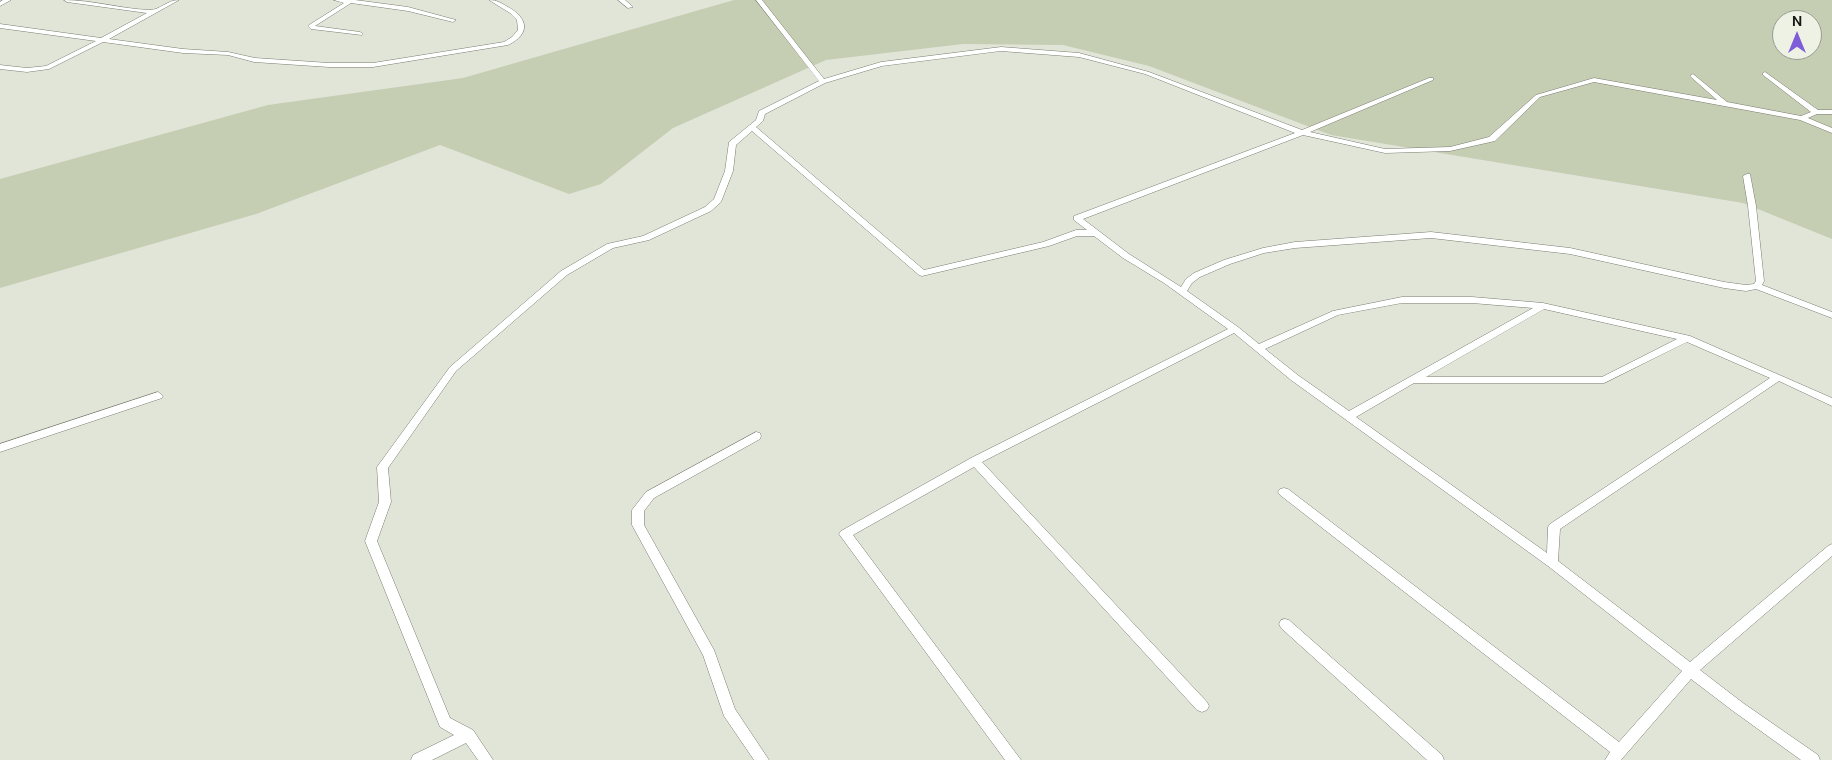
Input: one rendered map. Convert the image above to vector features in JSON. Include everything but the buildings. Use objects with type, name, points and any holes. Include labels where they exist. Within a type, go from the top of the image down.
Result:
[{"type":"street","points":[[0,4],[8,0]]},
{"type":"street","points":[[67,0],[152,12]]},
{"type":"street","points":[[0,67],[43,69],[53,66],[176,0]]},
{"type":"street","points":[[337,0],[408,9],[453,20]]},
{"type":"street","points":[[0,26],[184,51],[245,56],[254,60],[329,65],[388,64],[512,42],[520,32],[521,19],[492,0]]},
{"type":"street","points":[[621,0],[630,7]]},
{"type":"street","points":[[759,0],[823,82]]},
{"type":"street","points":[[352,1],[311,26],[313,28],[360,34]]},
{"type":"street","points":[[486,760],[468,735],[445,722],[371,542],[385,502],[382,467],[453,368],[564,273],[610,246],[646,238],[708,209],[718,200],[729,171],[732,144],[759,121],[762,113],[823,82],[881,64],[1001,49],[1079,55],[1147,73],[1302,133],[1385,152],[1450,149],[1492,140],[1538,96],[1594,80],[1802,118],[1832,131]]},
{"type":"street","points":[[1765,74],[1816,112]]},
{"type":"street","points":[[1693,76],[1724,104]]},
{"type":"street","points":[[1431,79],[1302,133],[1077,218],[1126,256],[1235,328],[1295,378],[1552,563],[1690,670],[1813,760]]},
{"type":"street","points":[[1802,118],[1816,112],[1832,112]]},
{"type":"street","points":[[752,127],[922,273],[1046,244],[1076,233],[1096,233]]},
{"type":"street","points":[[1747,176],[1760,280],[1757,286]]},
{"type":"street","points":[[1182,292],[1189,280],[1196,275],[1227,262],[1263,251],[1295,245],[1431,235],[1570,251],[1724,285],[1746,288],[1757,286],[1832,315]]},
{"type":"street","points":[[1258,348],[1336,312],[1402,300],[1472,300],[1543,306],[1687,338],[1778,376],[1832,402]]},
{"type":"street","points":[[1349,416],[1543,306]]},
{"type":"street","points":[[1014,760],[845,534],[975,461],[1235,328]]},
{"type":"street","points":[[1412,380],[1604,380],[1687,338]]},
{"type":"street","points":[[1552,563],[1554,527],[1778,376]]},
{"type":"street","points":[[0,448],[158,396]]},
{"type":"street","points":[[756,436],[650,495],[638,510],[638,525],[709,654],[729,712],[762,760]]},
{"type":"street","points":[[975,461],[1202,706]]},
{"type":"street","points":[[1284,492],[1616,755],[1690,670],[1832,550]]},
{"type":"street","points":[[1286,624],[1437,760]]},
{"type":"street","points":[[418,760],[468,735]]},
{"type":"green space","points":[[734,0],[1832,0],[1832,239],[1743,203],[1331,135],[1149,66],[1063,45],[963,44],[826,60],[673,128],[601,184],[569,194],[440,145],[256,214],[0,288],[0,179],[268,105],[463,78]]}]
